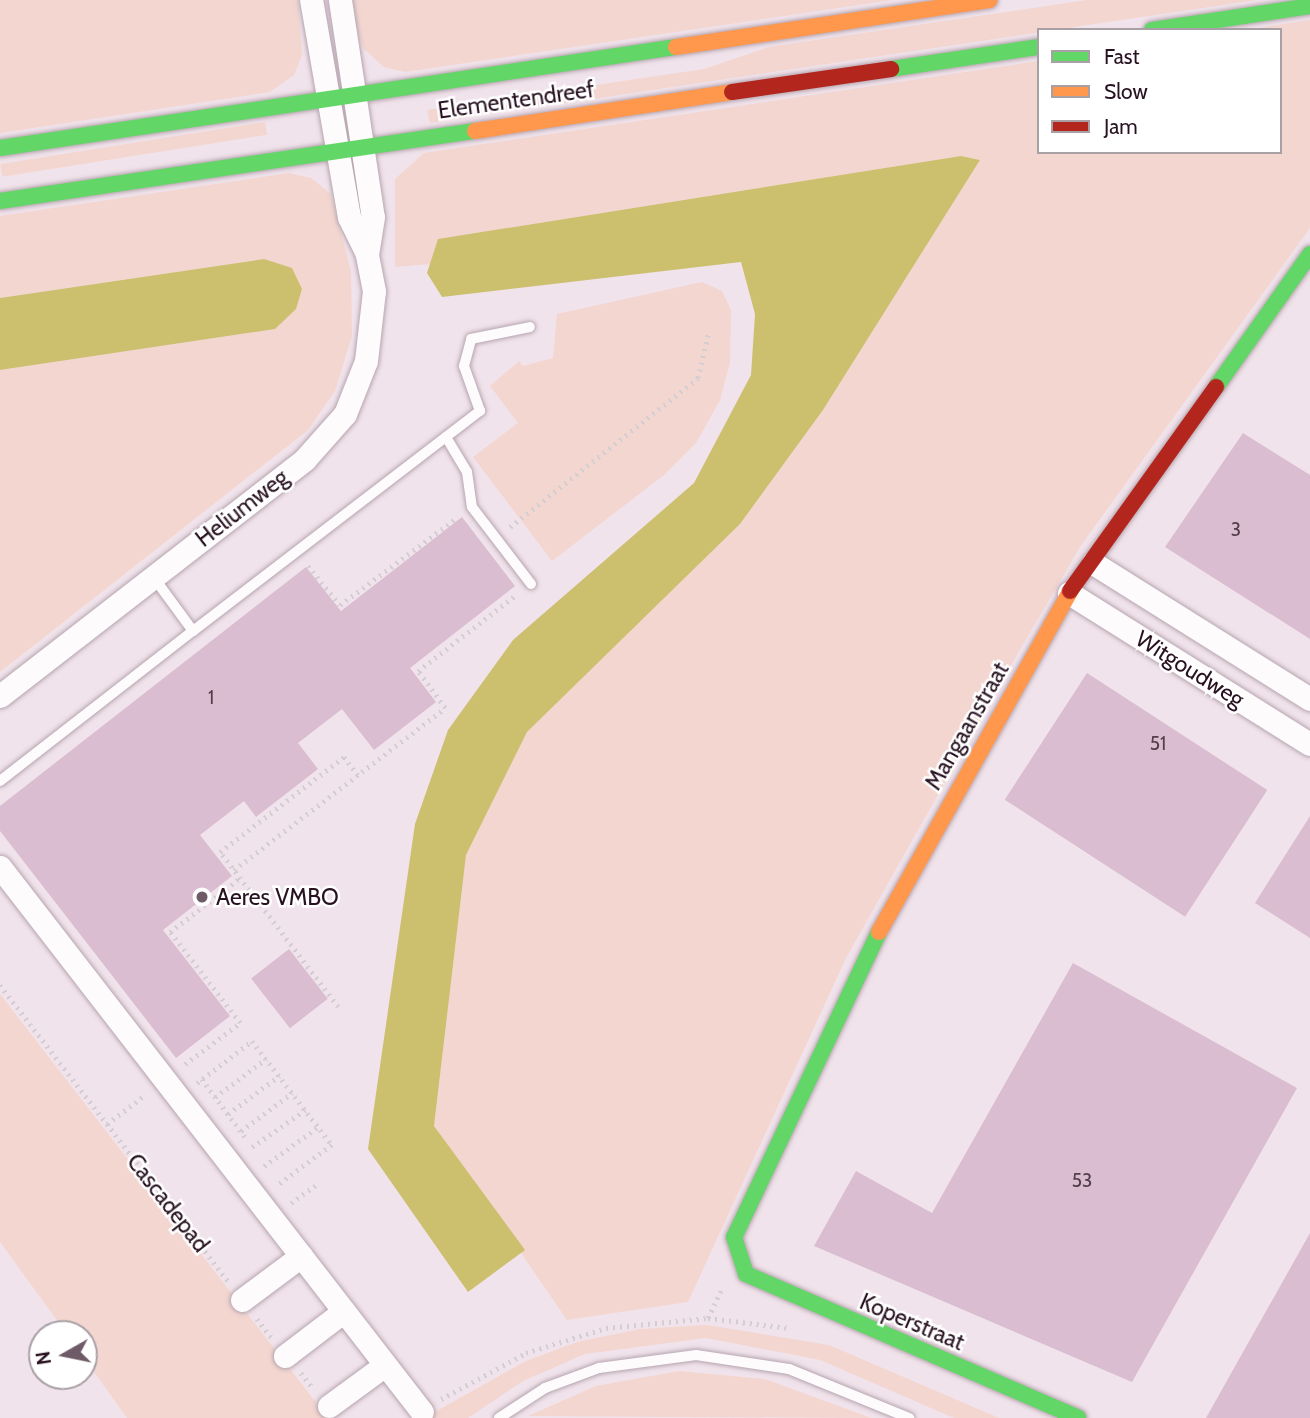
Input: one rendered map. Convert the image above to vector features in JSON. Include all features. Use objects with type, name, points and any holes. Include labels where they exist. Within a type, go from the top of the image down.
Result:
[{"type":"main road","name":"Elementendreef","points":[[0,148],[990,0]]},
{"type":"main road","points":[[1165,28],[1310,6]]},
{"type":"main road","name":"Elementendreef","points":[[0,201],[1037,47]]},
{"type":"main road","name":"Mangaanstraat","points":[[736,1257],[739,1217],[894,901],[1069,593],[1310,254]]},
{"type":"main road","name":"Koperstraat","points":[[736,1257],[746,1274],[767,1285],[1078,1418]]},
{"type":"street","name":"Heliumweg","points":[[311,0],[349,217],[367,254]]},
{"type":"street","name":"Heliumweg","points":[[0,696],[305,458],[345,414],[372,324],[367,254],[373,217],[357,96],[340,0]]},
{"type":"street","name":"Witgoudweg","points":[[1093,562],[1310,699]]},
{"type":"street","name":"Witgoudweg","points":[[1069,593],[1310,744]]},
{"type":"street","points":[[0,867],[422,1412]]},
{"type":"street","points":[[242,1300],[301,1256]]},
{"type":"street","points":[[285,1356],[344,1311]]},
{"type":"street","points":[[329,1406],[385,1365]]},
{"type":"lane","points":[[0,781],[480,411],[464,366],[467,344],[481,334],[530,327]]},
{"type":"lane","points":[[446,438],[467,472],[472,507],[531,584]]},
{"type":"lane","points":[[154,578],[193,631]]},
{"type":"lane","points":[[499,1418],[545,1388],[599,1368],[696,1355],[789,1369],[909,1418]]},
{"type":"path","points":[[496,538],[698,379],[708,334]]},
{"type":"path","points":[[296,552],[340,605],[472,507]]},
{"type":"path","points":[[233,870],[445,708],[418,671],[531,584]]},
{"type":"path","points":[[338,1007],[220,852],[344,757],[358,775]]},
{"type":"path","points":[[172,1089],[240,1023],[170,932],[240,878]]},
{"type":"path","name":"Cascadepad","points":[[0,985],[285,1356],[329,1406]]},
{"type":"path","points":[[107,1124],[172,1089],[202,1079],[252,1041],[332,1145],[274,1188]]},
{"type":"path","points":[[215,1097],[266,1059]]},
{"type":"path","points":[[228,1114],[279,1076]]},
{"type":"path","points":[[202,1079],[252,1147],[274,1188],[288,1206],[318,1183]]},
{"type":"path","points":[[241,1131],[292,1093]]},
{"type":"path","points":[[252,1147],[305,1110]]},
{"type":"path","points":[[263,1167],[318,1127]]},
{"type":"shaded area","points":[[0,0],[298,0],[302,55],[294,75],[270,92],[0,133]]},
{"type":"shaded area","points":[[349,0],[892,0],[405,72],[384,67],[363,48]]},
{"type":"shaded area","points":[[1087,0],[1256,0],[1068,28],[1037,28],[1037,33],[430,123],[427,110],[704,69],[769,47]]},
{"type":"shaded area","points":[[1310,20],[1310,228],[1080,547],[1007,672],[846,958],[688,1302],[567,1320],[434,1126],[466,855],[527,732],[740,524],[823,410],[980,160],[961,156],[439,239],[430,264],[395,267],[395,179],[424,153],[1037,61],[1037,154],[1282,154],[1282,28],[1259,28]]},
{"type":"shaded area","points":[[265,122],[267,135],[2,177],[0,164]]},
{"type":"shaded area","points":[[961,156],[980,160],[823,410],[740,524],[527,732],[466,855],[434,1126],[525,1250],[468,1292],[368,1149],[415,824],[448,730],[513,640],[694,483],[751,375],[755,314],[741,262],[442,297],[427,273],[438,239]]},
{"type":"shaded area","points":[[289,173],[311,178],[331,194],[351,271],[352,336],[335,391],[308,430],[0,672],[0,370],[275,329],[263,259],[0,298],[0,216]]},
{"type":"shaded area","points":[[264,259],[292,268],[302,289],[296,309],[275,329],[0,370],[0,298]]},
{"type":"shaded area","points":[[702,282],[722,291],[731,310],[730,362],[720,400],[696,443],[664,475],[552,561],[473,457],[518,423],[490,386],[519,361],[523,366],[553,358],[557,314]]},
{"type":"shaded area","points":[[0,994],[328,1418],[127,1418],[98,1378],[98,1320],[57,1320],[0,1242]]},
{"type":"shaded area","points":[[707,1325],[829,1345],[999,1418],[954,1418],[820,1360],[706,1338],[585,1354],[523,1381],[468,1418],[424,1418],[526,1361],[577,1342],[640,1329]]},
{"type":"shaded area","points":[[679,1371],[765,1379],[871,1418],[528,1416],[596,1386]]},
{"type":"building","points":[[1243,433],[1310,475],[1310,639],[1165,547]]},
{"type":"building","points":[[462,517],[515,586],[410,668],[436,702],[374,750],[342,709],[298,743],[318,769],[256,817],[244,801],[200,835],[232,876],[163,930],[230,1016],[176,1058],[0,831],[0,806],[306,567],[341,611]]},
{"type":"building","points":[[1087,673],[1267,790],[1185,917],[1005,800]]},
{"type":"building","points":[[1310,816],[1310,938],[1255,903]]},
{"type":"building","points":[[289,949],[328,999],[290,1028],[251,979]]},
{"type":"building","points":[[1073,963],[1297,1088],[1132,1382],[814,1246],[856,1171],[932,1213]]},
{"type":"building","points":[[1310,1233],[1310,1418],[1206,1418]]},
{"type":"traffic: fast","points":[[1165,28],[1310,6]]},
{"type":"traffic: fast","points":[[0,148],[676,47]]},
{"type":"traffic: fast","points":[[891,69],[1037,47]]},
{"type":"traffic: fast","points":[[0,201],[475,131]]},
{"type":"traffic: fast","points":[[1216,387],[1310,254]]},
{"type":"traffic: fast","points":[[879,932],[734,1237],[746,1274],[1078,1418]]},
{"type":"traffic: slow","points":[[676,47],[990,0]]},
{"type":"traffic: slow","points":[[475,131],[732,92]]},
{"type":"traffic: slow","points":[[879,932],[1070,591]]},
{"type":"traffic: jam","points":[[732,92],[891,69]]},
{"type":"traffic: jam","points":[[1070,591],[1216,387]]},
{"type":"place","name":"Aeres VMBO","points":[[202,897]]}]
